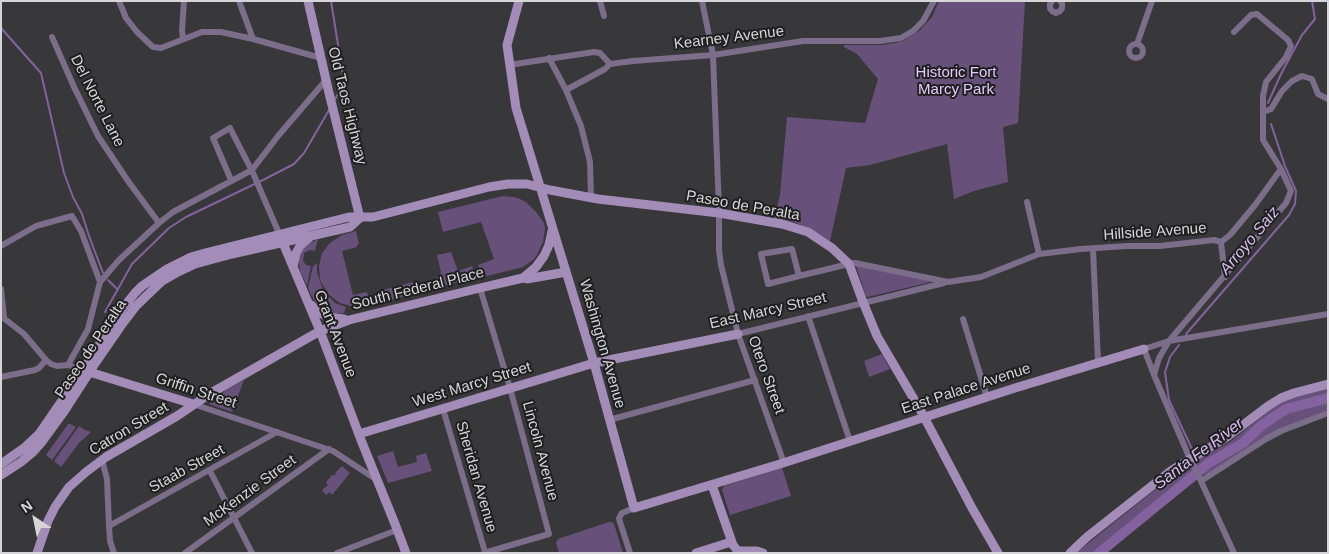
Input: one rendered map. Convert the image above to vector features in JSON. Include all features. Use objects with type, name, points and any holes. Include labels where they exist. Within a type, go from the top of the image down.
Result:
[{"type":"street","points":[[119,1],[126,18],[153,47],[161,48],[202,32],[221,32],[321,58]]},
{"type":"street","points":[[183,39],[184,1]]},
{"type":"street","points":[[238,1],[253,39]]},
{"type":"street","name":"Old Taos Highway","points":[[308,1],[360,218]]},
{"type":"street","name":"Washington Avenue","points":[[519,1],[508,39],[507,52],[516,108],[594,363],[634,508]]},
{"type":"street","points":[[600,1],[604,16]]},
{"type":"street","name":"Otero Street","points":[[702,1],[713,55],[721,265],[738,334],[784,462]]},
{"type":"street","name":"Kearney Avenue","points":[[566,90],[605,69],[610,64],[713,55],[803,40],[880,41],[901,38],[913,31],[924,21],[934,1]]},
{"type":"street","points":[[1052,1],[1050,8],[1056,12],[1062,8],[1060,1]]},
{"type":"street","points":[[1137,44],[1152,1]]},
{"type":"street","points":[[1154,375],[1159,358],[1169,341],[1286,203],[1291,190],[1281,169],[1263,140],[1263,96],[1266,82],[1286,57],[1291,46],[1288,40],[1257,14],[1251,15],[1234,32]]},
{"type":"street","name":"Del Norte Lane","points":[[52,37],[98,136],[159,223]]},
{"type":"street","points":[[509,65],[594,52],[600,53],[610,64]]},
{"type":"street","points":[[549,58],[566,90],[581,126],[590,162],[591,198]]},
{"type":"street","points":[[1263,112],[1271,109],[1282,91],[1292,81],[1302,76],[1312,79],[1318,94],[1328,100]]},
{"type":"street","points":[[68,365],[90,322],[100,282],[119,260],[173,212],[230,180],[253,171],[278,136],[326,80]]},
{"type":"street","name":"Grant Avenue","points":[[230,180],[213,138],[230,128],[253,171],[308,301],[406,553]]},
{"type":"street","name":"Hillside Avenue","points":[[799,276],[792,249],[761,254],[768,284],[855,263],[948,282],[981,277],[1039,254],[1080,249],[1160,246],[1214,240],[1221,242],[1230,235],[1255,205],[1281,169]]},
{"type":"street","name":"Paseo de Peralta","points":[[1,464],[24,448],[39,434],[136,306],[162,281],[176,273],[195,264],[349,217],[360,218],[382,214],[502,184],[527,184],[591,198],[719,213],[782,224],[799,228],[822,240],[843,257],[848,264],[878,336],[998,553]]},
{"type":"street","points":[[1027,202],[1039,254]]},
{"type":"street","points":[[1,246],[36,226],[72,216],[81,231],[100,282]]},
{"type":"street","name":"Paseo de Peralta","points":[[1,475],[22,462],[37,448],[65,410],[122,309],[135,293],[155,276],[192,257],[281,239],[314,236],[350,227],[360,218]]},
{"type":"street","points":[[523,278],[536,267],[547,251],[552,227]]},
{"type":"street","points":[[293,267],[296,253],[307,239],[314,236]]},
{"type":"street","points":[[1221,242],[1225,276]]},
{"type":"street","points":[[1093,249],[1098,362]]},
{"type":"street","name":"South Federal Place","points":[[320,331],[349,320],[480,288],[523,278],[527,280],[566,272]]},
{"type":"street","name":"East Marcy Street","points":[[594,363],[738,334],[948,282]]},
{"type":"street","name":"Lincoln Avenue","points":[[480,288],[550,534],[485,552]]},
{"type":"street","points":[[1,289],[3,317],[24,334],[46,360],[35,370],[1,377]]},
{"type":"street","points":[[308,301],[317,311],[327,316],[349,320]]},
{"type":"street","points":[[123,323],[130,320],[139,308],[144,307]]},
{"type":"street","name":"East Palace Avenue","points":[[630,553],[620,522],[620,516],[634,508],[1169,341],[1328,314]]},
{"type":"street","points":[[808,316],[850,441]]},
{"type":"street","points":[[962,319],[987,397]]},
{"type":"street","name":"Catron Street","points":[[37,553],[48,521],[69,487],[79,478],[102,460],[177,416],[193,404],[320,331]]},
{"type":"street","points":[[1144,349],[1234,553]]},
{"type":"street","name":"Griffin Street","points":[[46,360],[57,366],[68,365],[329,449],[377,480]]},
{"type":"street","name":"West Marcy Street","points":[[359,434],[594,363]]},
{"type":"street","points":[[610,420],[756,380]]},
{"type":"street","points":[[1070,553],[1180,464],[1192,461],[1274,402],[1294,393],[1328,384]]},
{"type":"street","name":"Sheridan Avenue","points":[[443,409],[485,552]]},
{"type":"street","points":[[1200,479],[1281,431],[1328,413]]},
{"type":"street","name":"Staab Street","points":[[108,526],[277,432]]},
{"type":"street","name":"McKenzie Street","points":[[185,553],[329,449]]},
{"type":"street","points":[[102,460],[107,480],[108,526],[114,553]]},
{"type":"street","points":[[210,470],[252,553]]},
{"type":"street","points":[[712,485],[731,542],[735,548],[741,551],[763,553]]},
{"type":"street","points":[[337,553],[397,530]]},
{"type":"street","points":[[696,553],[731,542]]},
{"type":"green space","name":"Historic Fort Marcy Park","points":[[939,1],[1025,1],[1018,123],[1003,127],[1008,182],[974,191],[954,199],[947,144],[870,165],[846,168],[830,241],[797,223],[774,218],[780,195],[787,117],[865,123],[878,79],[857,54],[844,47],[844,45],[882,45],[903,41],[920,30],[932,17]]},
{"type":"green space","points":[[503,196],[520,199],[536,212],[544,223],[543,242],[533,260],[523,267],[483,277],[478,265],[494,259],[481,222],[443,232],[438,212]]},
{"type":"green space","points":[[356,231],[359,244],[357,247],[342,251],[353,295],[367,292],[370,305],[351,306],[340,303],[328,294],[320,280],[319,266],[322,253],[330,243],[342,235]]},
{"type":"green space","points":[[318,239],[315,251],[310,250],[304,253],[303,261],[306,265],[311,266],[307,286],[300,271],[299,257],[304,248]]},
{"type":"green space","points":[[451,252],[458,271],[472,266],[476,278],[438,287],[435,279],[441,273],[437,255]]},
{"type":"green space","points":[[317,263],[317,273],[323,290],[335,303],[346,307],[344,313],[336,314],[326,311],[316,303],[311,295],[308,288],[313,266]]},
{"type":"green space","points":[[856,266],[931,282],[868,297],[866,296]]},
{"type":"green space","points":[[413,282],[418,293],[382,302],[379,291]]},
{"type":"green space","points":[[882,354],[890,369],[869,377],[864,361]]},
{"type":"green space","points":[[244,380],[232,412],[209,404],[226,390]]},
{"type":"green space","points":[[1328,388],[1328,410],[1290,425],[1203,475],[1159,510],[1127,532],[1106,553],[1076,553],[1176,473],[1230,442],[1272,408],[1291,398]]},
{"type":"green space","points":[[68,424],[76,427],[52,460],[46,455]]},
{"type":"green space","points":[[79,426],[91,432],[79,443],[61,467],[54,461]]},
{"type":"green space","points":[[393,451],[398,467],[417,462],[416,456],[426,453],[432,471],[388,483],[377,456]]},
{"type":"green space","points":[[342,466],[350,473],[332,495],[330,492],[326,495],[322,490],[328,485],[326,482]]},
{"type":"green space","points":[[782,468],[791,496],[730,515],[722,490],[724,486]]},
{"type":"green space","points":[[609,522],[614,524],[623,553],[559,553],[556,543],[558,539]]},
{"type":"waterway","points":[[331,1],[343,76],[335,99]]},
{"type":"waterway","name":"Arroyo Saiz","points":[[1268,103],[1302,35],[1315,19],[1312,1]]},
{"type":"waterway","points":[[1,28],[41,73],[64,173],[82,214],[103,273]]},
{"type":"waterway","points":[[105,312],[132,264],[169,228],[186,217],[294,164],[304,153],[329,110]]},
{"type":"waterway","name":"Arroyo Saiz","points":[[1186,334],[1289,215],[1295,204],[1296,191],[1285,166],[1271,124]]},
{"type":"waterway","points":[[108,280],[117,289]]},
{"type":"waterway","name":"Arroyo Saiz","points":[[1179,345],[1170,357],[1165,372],[1169,400],[1192,449]]},
{"type":"waterway","name":"Santa Fe River","points":[[1099,553],[1209,463],[1243,443],[1262,425],[1286,409],[1328,398]]}]
